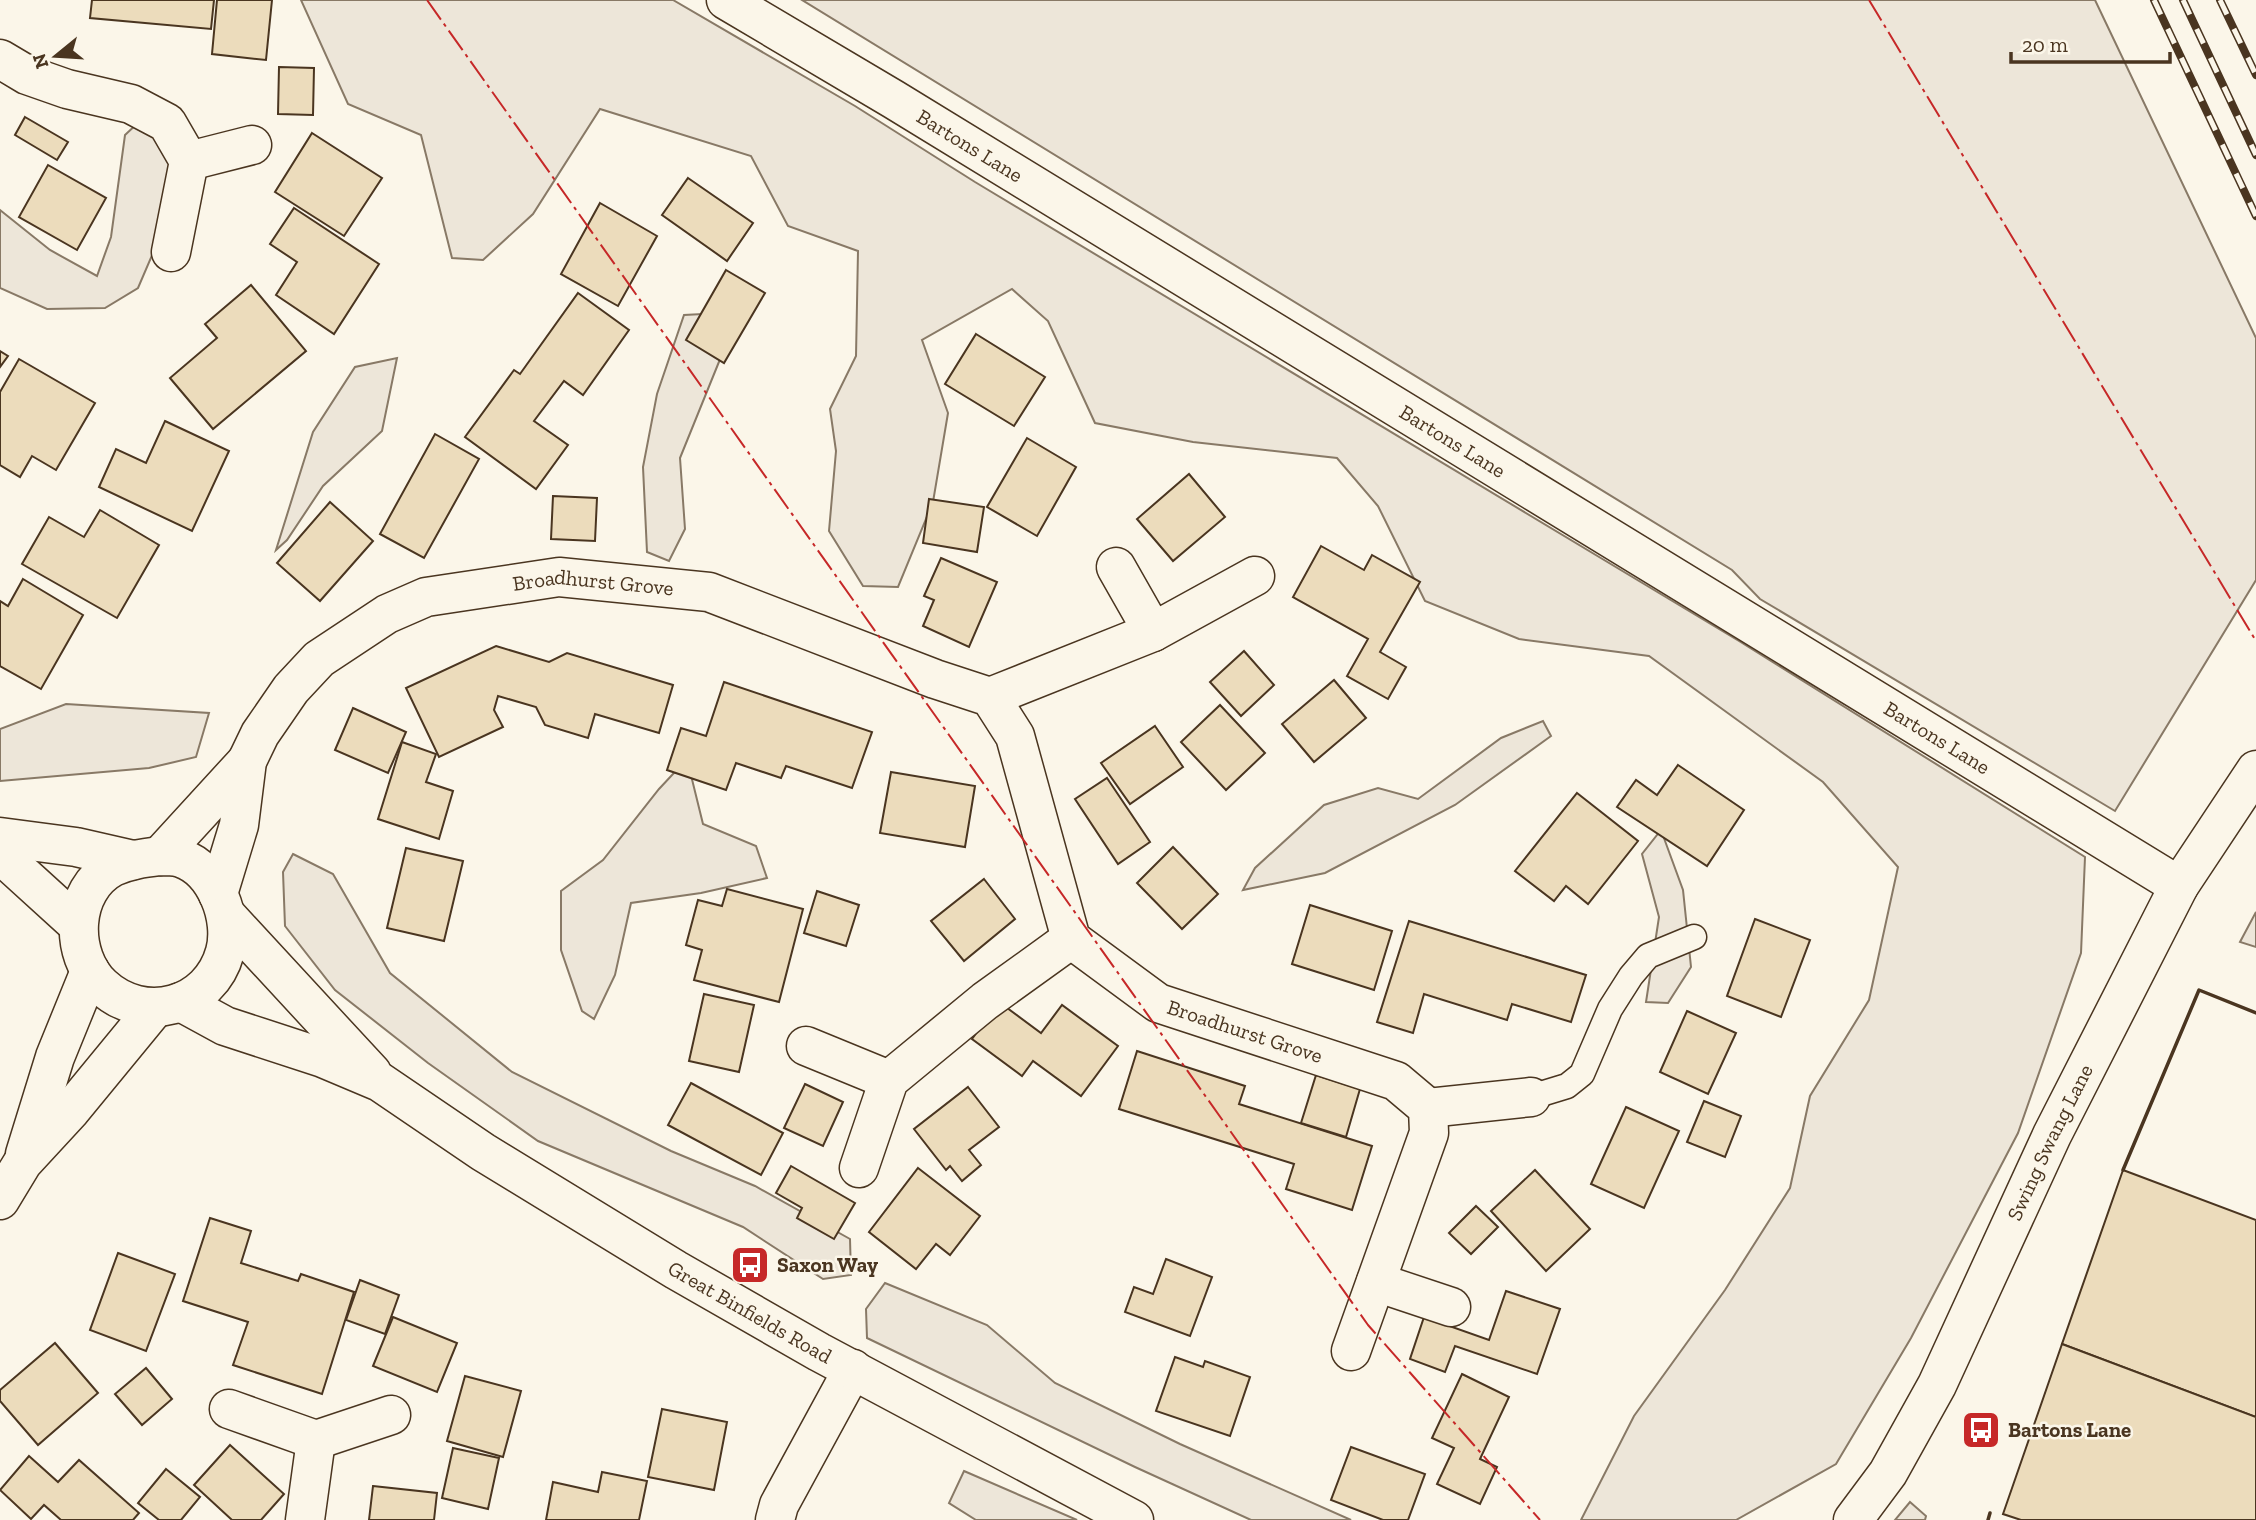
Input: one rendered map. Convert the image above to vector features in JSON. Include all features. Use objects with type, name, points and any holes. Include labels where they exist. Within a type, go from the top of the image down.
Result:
[{"type":"street","name":"Bartons Lane","points":[[726,0],[893,99],[2179,886]]},
{"type":"street","points":[[0,59],[27,75],[67,89],[131,104],[167,123],[189,161],[171,252]]},
{"type":"street","points":[[189,161],[252,145]]},
{"type":"street","points":[[1116,567],[1153,632]]},
{"type":"street","points":[[859,1168],[889,1080],[985,1001],[1071,939],[1015,736],[990,698],[1153,632],[1255,576]]},
{"type":"street","name":"Broadhurst Grove","points":[[146,858],[247,761],[273,713],[319,659],[387,614],[426,597],[559,577],[709,592],[990,698]]},
{"type":"street","name":"Broadhurst Grove","points":[[222,904],[239,825],[247,761]]},
{"type":"street","name":"Swing Swang Lane","points":[[1853,1520],[1888,1472],[1937,1385],[2052,1135],[2179,886],[2256,770]]},
{"type":"street","points":[[0,837],[146,858],[181,858],[197,868],[222,904],[226,950],[209,981],[188,999],[167,1005],[134,1006],[118,999],[99,983],[90,971],[81,950],[78,925],[84,900],[95,884],[112,868],[146,858]]},
{"type":"street","points":[[0,853],[78,925]]},
{"type":"street","name":"Great Binfields Road","points":[[222,904],[380,1082]]},
{"type":"street","name":"Broadhurst Grove","points":[[1071,939],[1158,1003],[1396,1081],[1428,1108]]},
{"type":"street","points":[[23,1162],[55,1057],[90,971]]},
{"type":"street","points":[[0,1200],[23,1162],[167,1005]]},
{"type":"street","name":"Great Binfields Road","points":[[167,1005],[323,1058],[380,1082],[483,1152],[609,1230],[853,1369],[1134,1520]]},
{"type":"street","points":[[806,1046],[889,1080]]},
{"type":"street","points":[[1351,1351],[1429,1133],[1428,1108],[1531,1097]]},
{"type":"street","points":[[1376,1283],[1451,1307]]},
{"type":"street","points":[[775,1520],[779,1504],[853,1369]]},
{"type":"street","points":[[229,1409],[316,1440],[391,1415]]},
{"type":"street","points":[[304,1520],[316,1440]]},
{"type":"lane","points":[[1531,1097],[1567,1086],[1582,1074],[1609,1009],[1631,976],[1648,956],[1694,937]]},
{"type":"shaded area","points":[[301,0],[673,0],[855,106],[975,182],[1739,641],[2085,857],[2081,953],[2018,1133],[1911,1338],[1836,1464],[1736,1520],[1581,1520],[1634,1416],[1725,1290],[1790,1188],[1810,1096],[1869,1000],[1898,867],[1823,782],[1649,656],[1519,639],[1425,601],[1378,506],[1337,458],[1193,442],[1095,423],[1048,321],[1012,289],[922,340],[948,413],[933,502],[898,587],[863,586],[829,531],[836,451],[830,409],[856,356],[858,251],[788,226],[751,156],[600,109],[533,214],[483,260],[452,258],[421,135],[348,104]]},
{"type":"shaded area","points":[[802,0],[2095,0],[2256,338],[2256,580],[2115,811],[1760,599],[1732,570]]},
{"type":"shaded area","points":[[141,120],[161,138],[174,174],[159,239],[138,288],[105,308],[47,309],[0,288],[0,210],[50,250],[97,276],[111,237],[125,135]]},
{"type":"shaded area","points":[[722,313],[725,347],[680,458],[685,529],[669,561],[647,552],[643,467],[657,394],[684,315]]},
{"type":"shaded area","points":[[397,358],[382,431],[323,486],[287,540],[276,550],[313,432],[355,367]]},
{"type":"shaded area","points":[[66,704],[209,713],[196,757],[149,768],[0,781],[0,729]]},
{"type":"shaded area","points":[[1543,721],[1551,736],[1455,805],[1325,873],[1243,890],[1255,868],[1324,805],[1378,788],[1418,799],[1501,738]]},
{"type":"shaded area","points":[[687,759],[703,824],[756,846],[767,878],[701,893],[631,903],[615,975],[594,1019],[582,1011],[561,950],[561,891],[603,860],[659,789]]},
{"type":"shaded area","points":[[1661,830],[1683,890],[1691,967],[1668,1003],[1646,1002],[1659,917],[1642,854]]},
{"type":"shaded area","points":[[293,854],[333,874],[390,973],[512,1072],[671,1151],[755,1186],[850,1239],[851,1275],[823,1279],[743,1227],[538,1141],[428,1063],[335,990],[285,926],[283,872]]},
{"type":"shaded area","points":[[2256,912],[2256,947],[2240,942]]},
{"type":"shaded area","points":[[885,1283],[987,1325],[1055,1383],[1180,1444],[1351,1520],[1251,1520],[867,1338],[866,1309]]},
{"type":"shaded area","points":[[964,1471],[1077,1520],[976,1520],[949,1503]]},
{"type":"shaded area","points":[[1910,1502],[1926,1516],[1925,1520],[1895,1520]]},
{"type":"building","points":[[92,0],[214,0],[211,29],[90,18]]},
{"type":"building","points":[[217,0],[272,0],[266,60],[212,54]]},
{"type":"building","points":[[279,67],[314,68],[313,115],[278,114]]},
{"type":"building","points":[[25,117],[68,142],[57,160],[15,135]]},
{"type":"building","points":[[312,133],[382,178],[344,236],[275,192]]},
{"type":"building","points":[[48,165],[106,198],[77,250],[19,217]]},
{"type":"building","points":[[688,178],[753,223],[727,261],[662,215]]},
{"type":"building","points":[[600,203],[657,236],[618,306],[561,274]]},
{"type":"building","points":[[294,208],[379,264],[334,334],[276,295],[297,262],[270,244]]},
{"type":"building","points":[[726,270],[765,293],[724,363],[686,340]]},
{"type":"building","points":[[251,285],[306,351],[213,429],[170,378],[217,338],[205,324]]},
{"type":"building","points":[[578,293],[629,330],[583,395],[564,381],[534,421],[568,445],[536,489],[465,437],[514,370],[520,374]]},
{"type":"building","points":[[976,334],[1045,377],[1014,426],[945,384]]},
{"type":"building","points":[[0,351],[8,356],[0,367]]},
{"type":"building","points":[[19,359],[95,403],[56,470],[32,456],[20,477],[0,465],[0,392]]},
{"type":"building","points":[[165,421],[229,451],[192,531],[99,487],[116,449],[146,463]]},
{"type":"building","points":[[435,434],[479,459],[424,558],[380,534]]},
{"type":"building","points":[[1027,438],[1076,467],[1037,536],[987,507]]},
{"type":"building","points":[[1189,474],[1225,517],[1173,561],[1137,519]]},
{"type":"building","points":[[553,496],[597,498],[595,541],[551,539]]},
{"type":"building","points":[[929,499],[984,507],[977,552],[923,543]]},
{"type":"building","points":[[330,502],[373,541],[320,601],[277,563]]},
{"type":"building","points":[[100,510],[159,545],[117,618],[22,564],[49,517],[84,537]]},
{"type":"building","points":[[1321,546],[1364,570],[1372,555],[1420,582],[1380,652],[1406,667],[1388,699],[1347,676],[1368,639],[1293,597]]},
{"type":"building","points":[[941,558],[997,582],[969,647],[923,626],[934,600],[924,596]]},
{"type":"building","points":[[23,579],[83,615],[41,689],[0,666],[0,601],[8,606]]},
{"type":"building","points":[[496,646],[549,662],[567,653],[673,685],[659,733],[595,714],[588,738],[545,725],[536,707],[498,696],[494,710],[503,727],[439,757],[406,688]]},
{"type":"building","points":[[1244,651],[1274,685],[1241,716],[1210,682]]},
{"type":"building","points":[[1334,680],[1366,718],[1314,762],[1282,724]]},
{"type":"building","points":[[724,682],[872,732],[852,788],[786,766],[781,778],[736,763],[726,790],[667,770],[681,728],[706,736]]},
{"type":"building","points":[[1220,705],[1265,753],[1226,790],[1181,742]]},
{"type":"building","points":[[353,708],[406,732],[388,773],[335,750]]},
{"type":"building","points":[[1155,726],[1183,767],[1130,804],[1101,763]]},
{"type":"building","points":[[402,742],[436,754],[426,782],[453,791],[439,839],[378,819]]},
{"type":"building","points":[[1678,765],[1744,810],[1707,866],[1617,807],[1636,780],[1657,795]]},
{"type":"building","points":[[891,772],[975,786],[965,847],[880,833]]},
{"type":"building","points":[[1107,778],[1150,842],[1118,864],[1075,799]]},
{"type":"building","points":[[1577,793],[1638,841],[1588,904],[1566,886],[1554,901],[1515,871]]},
{"type":"building","points":[[1173,847],[1218,894],[1182,929],[1137,883]]},
{"type":"building","points":[[406,848],[463,861],[444,941],[387,928]]},
{"type":"building","points":[[984,879],[1015,919],[964,961],[931,921]]},
{"type":"building","points":[[727,889],[803,909],[779,1002],[694,980],[702,950],[686,945],[698,900],[722,906]]},
{"type":"building","points":[[817,891],[859,905],[846,946],[804,933]]},
{"type":"building","points":[[1310,905],[1392,931],[1374,990],[1292,964]]},
{"type":"building","points":[[1755,919],[1810,940],[1781,1017],[1727,996]]},
{"type":"building","points":[[1409,921],[1586,975],[1571,1022],[1512,1004],[1507,1020],[1424,994],[1413,1033],[1377,1022]]},
{"type":"building","points":[[704,994],[754,1005],[739,1072],[689,1061]]},
{"type":"building","points":[[999,1002],[1041,1033],[1062,1005],[1118,1046],[1081,1096],[1033,1061],[1022,1076],[972,1039]]},
{"type":"building","points":[[1687,1011],[1736,1033],[1708,1094],[1660,1072]]},
{"type":"building","points":[[1137,1051],[1245,1086],[1239,1104],[1372,1146],[1352,1210],[1286,1189],[1294,1164],[1119,1109]]},
{"type":"building","points":[[1316,1075],[1360,1089],[1346,1137],[1301,1123]]},
{"type":"building","points":[[691,1083],[783,1133],[761,1175],[668,1125]]},
{"type":"building","points":[[805,1084],[843,1102],[823,1146],[784,1128]]},
{"type":"building","points":[[968,1087],[999,1127],[969,1150],[981,1165],[962,1181],[950,1166],[946,1170],[914,1129]]},
{"type":"building","points":[[1704,1101],[1741,1116],[1725,1157],[1687,1142]]},
{"type":"building","points":[[1626,1107],[1679,1131],[1644,1208],[1591,1184]]},
{"type":"building","points":[[791,1166],[855,1203],[834,1239],[797,1218],[802,1208],[776,1193]]},
{"type":"building","points":[[918,1168],[980,1216],[950,1255],[936,1244],[916,1269],[869,1232]]},
{"type":"building","points":[[1535,1170],[1590,1229],[1546,1271],[1491,1211]]},
{"type":"building","points":[[2123,1170],[2256,1220],[2256,1417],[2062,1344]]},
{"type":"building","points":[[1476,1206],[1498,1227],[1471,1254],[1449,1233]]},
{"type":"building","points":[[210,1218],[251,1231],[241,1263],[298,1281],[301,1274],[354,1292],[322,1394],[233,1365],[248,1322],[183,1301]]},
{"type":"building","points":[[118,1253],[175,1274],[146,1351],[90,1330]]},
{"type":"building","points":[[1166,1259],[1212,1277],[1190,1336],[1125,1312],[1134,1287],[1153,1294]]},
{"type":"building","points":[[360,1280],[399,1295],[385,1334],[346,1320]]},
{"type":"building","points":[[1506,1291],[1560,1309],[1537,1374],[1455,1346],[1445,1372],[1410,1359],[1424,1317],[1489,1340]]},
{"type":"building","points":[[393,1317],[457,1343],[437,1392],[373,1366]]},
{"type":"building","points":[[55,1343],[98,1393],[38,1445],[0,1401],[0,1390]]},
{"type":"building","points":[[2062,1344],[2256,1417],[2256,1520],[2021,1520],[2003,1514]]},
{"type":"building","points":[[1175,1357],[1203,1367],[1205,1361],[1250,1377],[1230,1436],[1156,1411]]},
{"type":"building","points":[[146,1368],[172,1399],[142,1425],[115,1394]]},
{"type":"building","points":[[1462,1374],[1509,1397],[1480,1459],[1497,1467],[1480,1504],[1437,1484],[1454,1448],[1432,1438]]},
{"type":"building","points":[[465,1376],[521,1391],[503,1457],[447,1441]]},
{"type":"building","points":[[662,1409],[727,1422],[714,1490],[648,1477]]},
{"type":"building","points":[[230,1445],[284,1494],[261,1520],[232,1520],[194,1485]]},
{"type":"building","points":[[1351,1447],[1425,1474],[1408,1520],[1383,1520],[1331,1500]]},
{"type":"building","points":[[453,1448],[499,1458],[488,1509],[442,1498]]},
{"type":"building","points":[[29,1456],[58,1482],[79,1460],[139,1513],[133,1520],[61,1520],[44,1505],[31,1519],[0,1490]]},
{"type":"building","points":[[166,1469],[200,1497],[181,1520],[159,1520],[138,1503]]},
{"type":"building","points":[[602,1472],[647,1481],[639,1520],[546,1520],[553,1482],[598,1492]]},
{"type":"building","points":[[373,1486],[437,1493],[434,1520],[369,1520]]},
{"type":"railway","points":[[2154,0],[2256,216]]},
{"type":"railway","points":[[2183,0],[2256,155]]},
{"type":"railway","points":[[2220,0],[2256,75]]},
{"type":"wall","points":[[2123,1170],[2199,990],[2256,1013]]},
{"type":"wall","points":[[1988,1520],[1990,1513]]},
{"type":"power","points":[[427,0],[1368,1325],[1540,1520]]},
{"type":"power","points":[[1869,0],[2256,641]]},
{"type":"place","name":"Saxon Way","points":[[750,1265]]},
{"type":"place","name":"Bartons Lane","points":[[1981,1430]]}]
